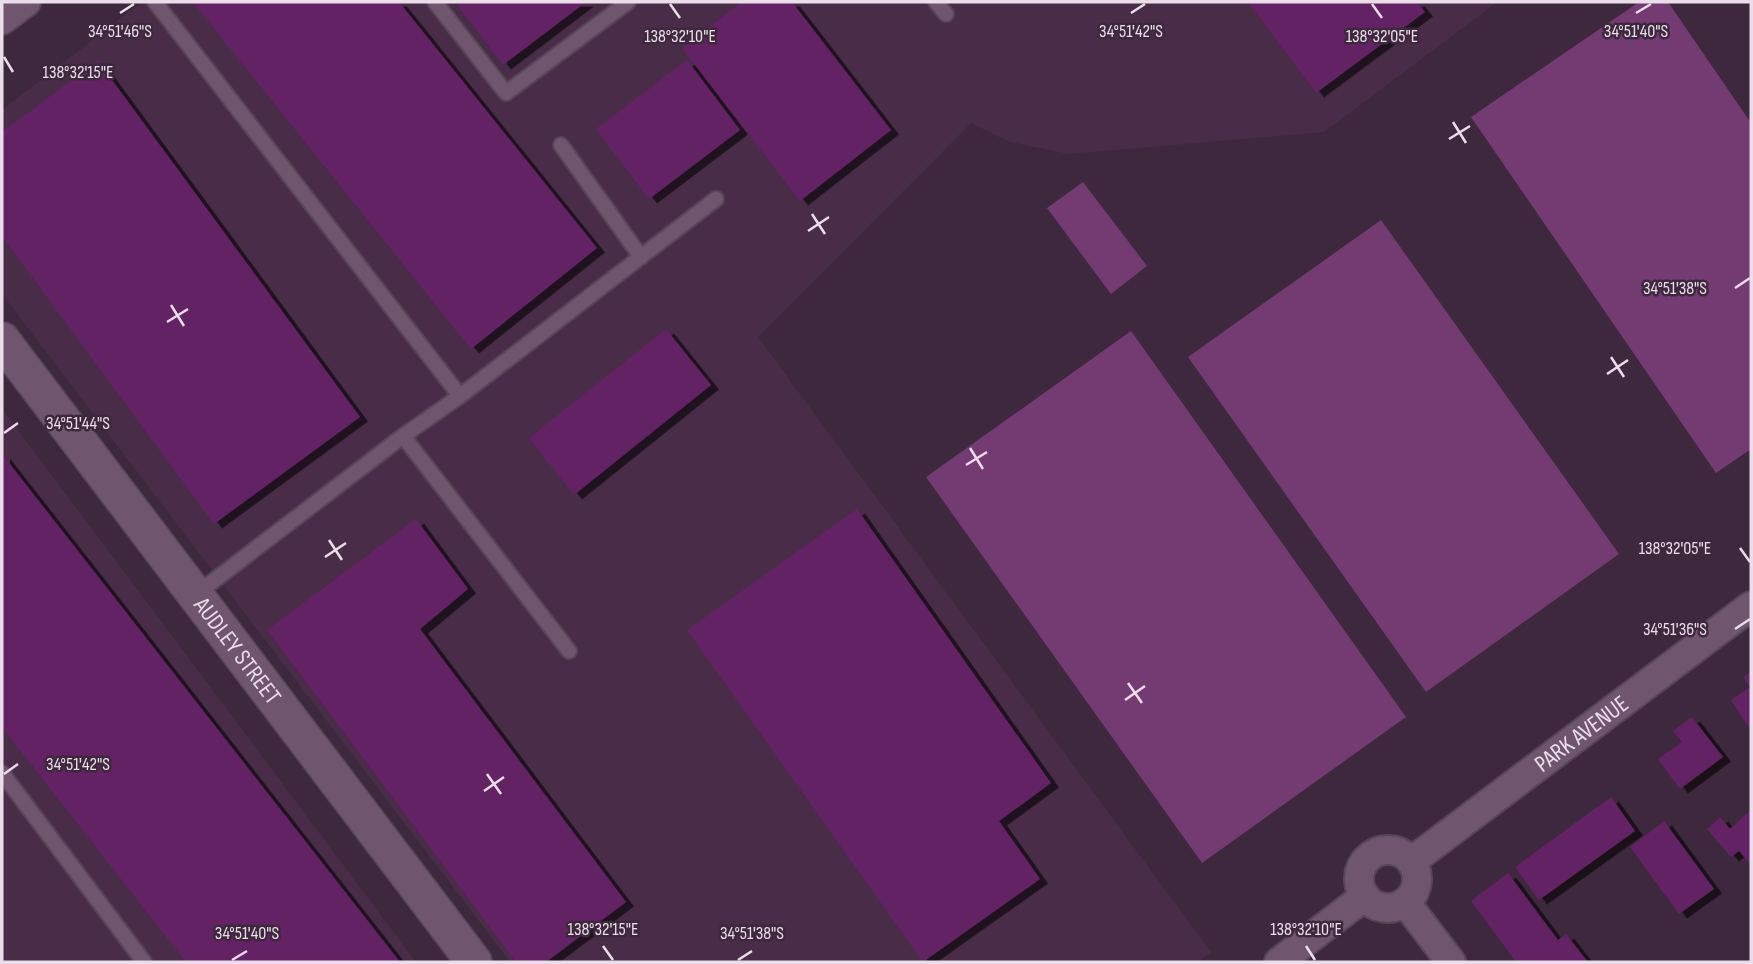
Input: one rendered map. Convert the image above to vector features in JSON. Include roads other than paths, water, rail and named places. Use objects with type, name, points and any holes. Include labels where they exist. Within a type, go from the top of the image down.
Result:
[{"type":"street","points":[[2,20],[26,2]]},
{"type":"street","name":"AUDLEY STREET","points":[[2,340],[474,962]]},
{"type":"street","name":"PARK AVENUE","points":[[1412,861],[1751,606]]},
{"type":"street","points":[[1380,850],[1393,850],[1412,861],[1418,878],[1416,888],[1405,902],[1387,908],[1377,906],[1365,896],[1360,887],[1359,874],[1362,865],[1371,855],[1380,850]]},
{"type":"street","points":[[1279,962],[1365,896]]},
{"type":"street","points":[[1405,902],[1451,962]]},
{"type":"lane","points":[[155,2],[460,396]]},
{"type":"lane","points":[[435,2],[506,93],[628,2]]},
{"type":"lane","points":[[936,2],[946,15]]},
{"type":"lane","points":[[561,145],[641,257]]},
{"type":"lane","points":[[195,595],[716,199]]},
{"type":"lane","points":[[403,436],[569,651]]},
{"type":"lane","points":[[2,773],[144,962]]}]
